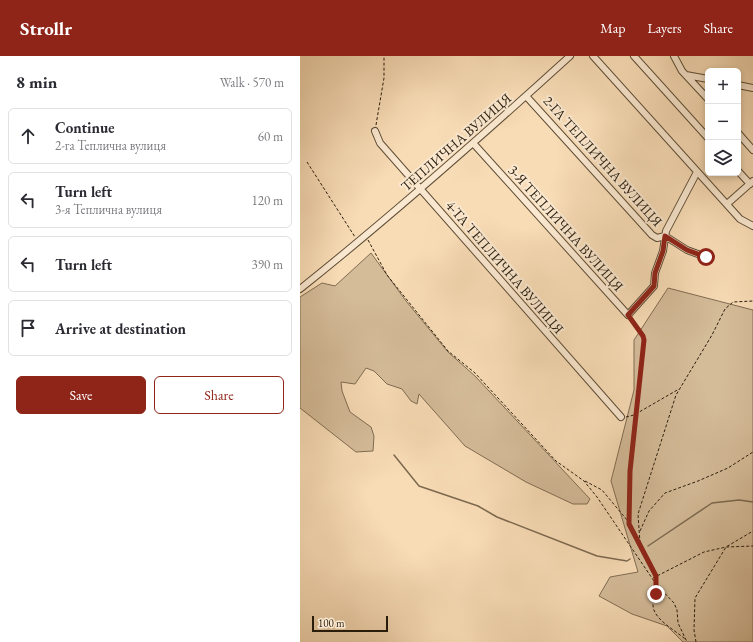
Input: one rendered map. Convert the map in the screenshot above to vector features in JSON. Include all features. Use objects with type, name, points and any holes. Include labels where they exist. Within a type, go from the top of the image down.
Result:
[{"type":"street","name":"ТЕПЛИЧНА ВУЛИЦЯ","points":[[300,289],[357,244],[473,144],[570,56]]},
{"type":"street","points":[[592,56],[740,219],[753,226]]},
{"type":"street","points":[[634,56],[705,135]]},
{"type":"street","points":[[674,56],[686,75],[705,96]]},
{"type":"street","points":[[686,75],[705,78]]},
{"type":"street","points":[[741,86],[753,88]]},
{"type":"street","name":"2-ГА ТЕПЛИЧНА ВУЛИЦЯ","points":[[526,96],[652,235],[657,238],[665,236],[687,250],[706,257]]},
{"type":"street","name":"4-ТА ТЕПЛИЧНА ВУЛИЦЯ","points":[[375,131],[380,143],[621,416]]},
{"type":"street","points":[[741,136],[753,150]]},
{"type":"street","name":"3-Я ТЕПЛИЧНА ВУЛИЦЯ","points":[[473,144],[628,315]]},
{"type":"street","points":[[628,315],[654,286],[655,273],[663,251],[665,236],[670,222],[697,172]]},
{"type":"street","points":[[727,204],[751,182],[741,174]]},
{"type":"path","points":[[375,131],[384,78],[384,56]]},
{"type":"path","points":[[307,162],[357,244]]},
{"type":"path","points":[[366,236],[387,275],[448,351],[475,373],[556,461],[584,481],[602,490],[629,524],[656,576],[657,585],[653,605],[655,613],[658,618],[674,628],[685,639]]},
{"type":"path","points":[[640,543],[638,514],[676,395],[712,335],[725,309],[733,302],[753,301]]},
{"type":"path","points":[[628,315],[643,336],[644,340],[630,471],[629,524]]},
{"type":"path","points":[[621,416],[627,417],[637,413],[680,388]]},
{"type":"path","points":[[640,531],[649,511],[665,493],[728,468],[753,452]]},
{"type":"path","points":[[584,481],[652,579],[674,603],[677,610],[678,624],[687,642]]},
{"type":"path","points":[[696,642],[694,630],[695,598],[726,547],[753,532]]},
{"type":"path","points":[[652,579],[704,552],[726,547],[753,546]]},
{"type":"shaded area","points":[[371,253],[406,301],[448,352],[475,376],[590,499],[587,504],[573,504],[526,482],[465,446],[419,394],[417,404],[411,401],[402,389],[387,384],[374,371],[366,368],[355,384],[341,382],[342,391],[350,412],[371,427],[374,436],[373,451],[356,452],[300,408],[300,297],[322,283],[335,286]]},
{"type":"shaded area","points":[[668,288],[753,310],[753,642],[683,642],[667,626],[632,614],[599,596],[610,577],[638,572],[611,481],[634,390],[634,340]]},
{"type":"waterway","points":[[394,455],[419,486],[478,506],[497,517],[597,556],[627,561],[630,559]]},
{"type":"waterway","points":[[648,546],[712,503],[739,500],[753,502]]},
{"type":"route","points":[[656,594],[656,576],[652,565],[629,524],[630,471],[644,340],[643,336],[628,315],[654,286],[655,273],[663,251],[665,236],[687,250],[706,257]]}]
